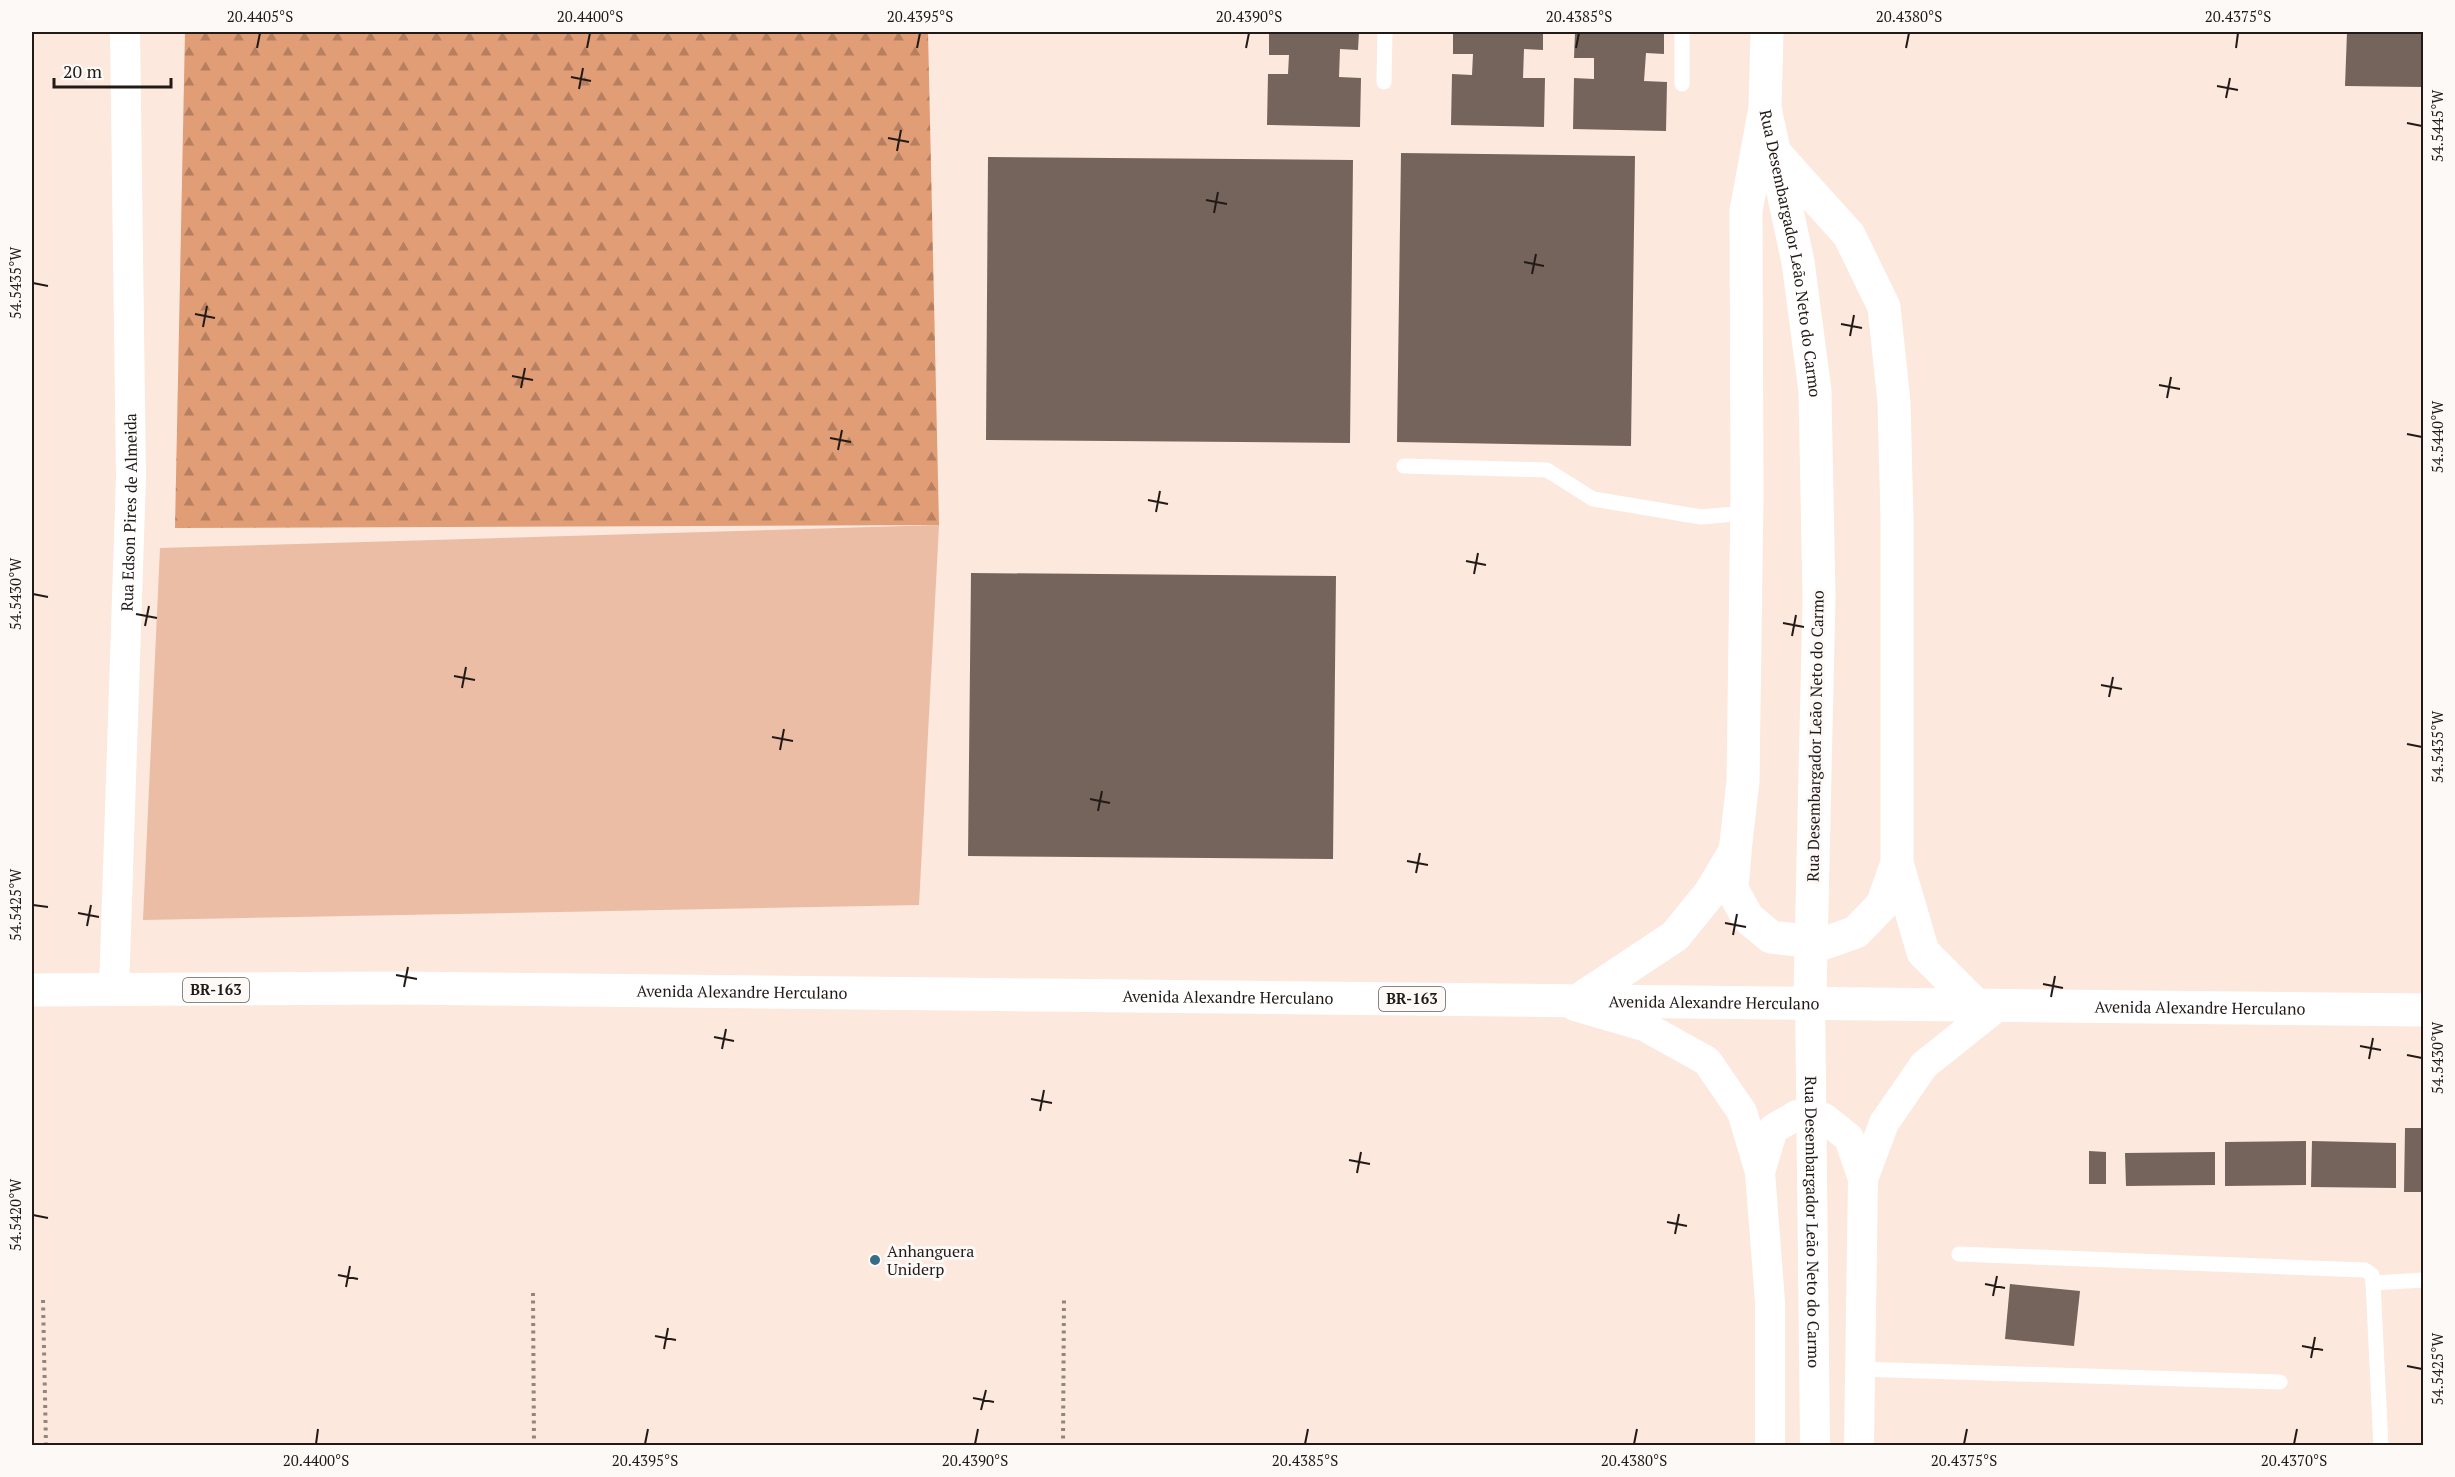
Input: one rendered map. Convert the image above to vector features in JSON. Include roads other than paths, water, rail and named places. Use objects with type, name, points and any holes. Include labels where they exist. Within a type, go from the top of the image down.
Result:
[{"type":"main road","name":"Rua Desembargador Leão Neto do Carmo","points":[[1767,32],[1766,108],[1798,262],[1815,391],[1819,598],[1810,994]]},
{"type":"main road","points":[[1766,108],[1746,211],[1747,513],[1743,781],[1732,889],[1748,918],[1771,937],[1825,943],[1856,932],[1882,905],[1897,863]]},
{"type":"main road","points":[[1775,153],[1849,235],[1884,307],[1894,402],[1897,519],[1897,863],[1923,952],[1987,1005]]},
{"type":"main road","points":[[1566,1000],[1675,936],[1710,893],[1735,851]]},
{"type":"main road","name":"Avenida Alexandre Herculano","points":[[32,990],[400,988],[2424,1010]]},
{"type":"street","name":"Rua Edson Pires de Almeida","points":[[114,990],[131,477],[126,32]]},
{"type":"street","name":"Rua Desembargador Leão Neto do Carmo","points":[[1810,994],[1815,1446]]},
{"type":"street","points":[[1566,1000],[1644,1026],[1707,1061],[1742,1112],[1761,1172],[1770,1302],[1770,1446]]},
{"type":"street","points":[[1859,1446],[1863,1179],[1884,1123],[1924,1065],[1987,1005]]},
{"type":"street","points":[[1761,1172],[1773,1129],[1797,1115],[1824,1118],[1849,1138],[1863,1179]]},
{"type":"lane","points":[[1384,82],[1385,32]]},
{"type":"lane","points":[[1682,32],[1682,84]]},
{"type":"lane","points":[[1404,466],[1547,470],[1593,499],[1701,516],[1747,513]]},
{"type":"lane","points":[[1959,1254],[2365,1270],[2372,1275],[2373,1283],[2381,1446]]},
{"type":"lane","points":[[2373,1283],[2424,1280]]},
{"type":"lane","points":[[1859,1369],[2280,1382]]},
{"type":"place","name":"Anhanguera Uniderp","points":[[875,1260]]}]
